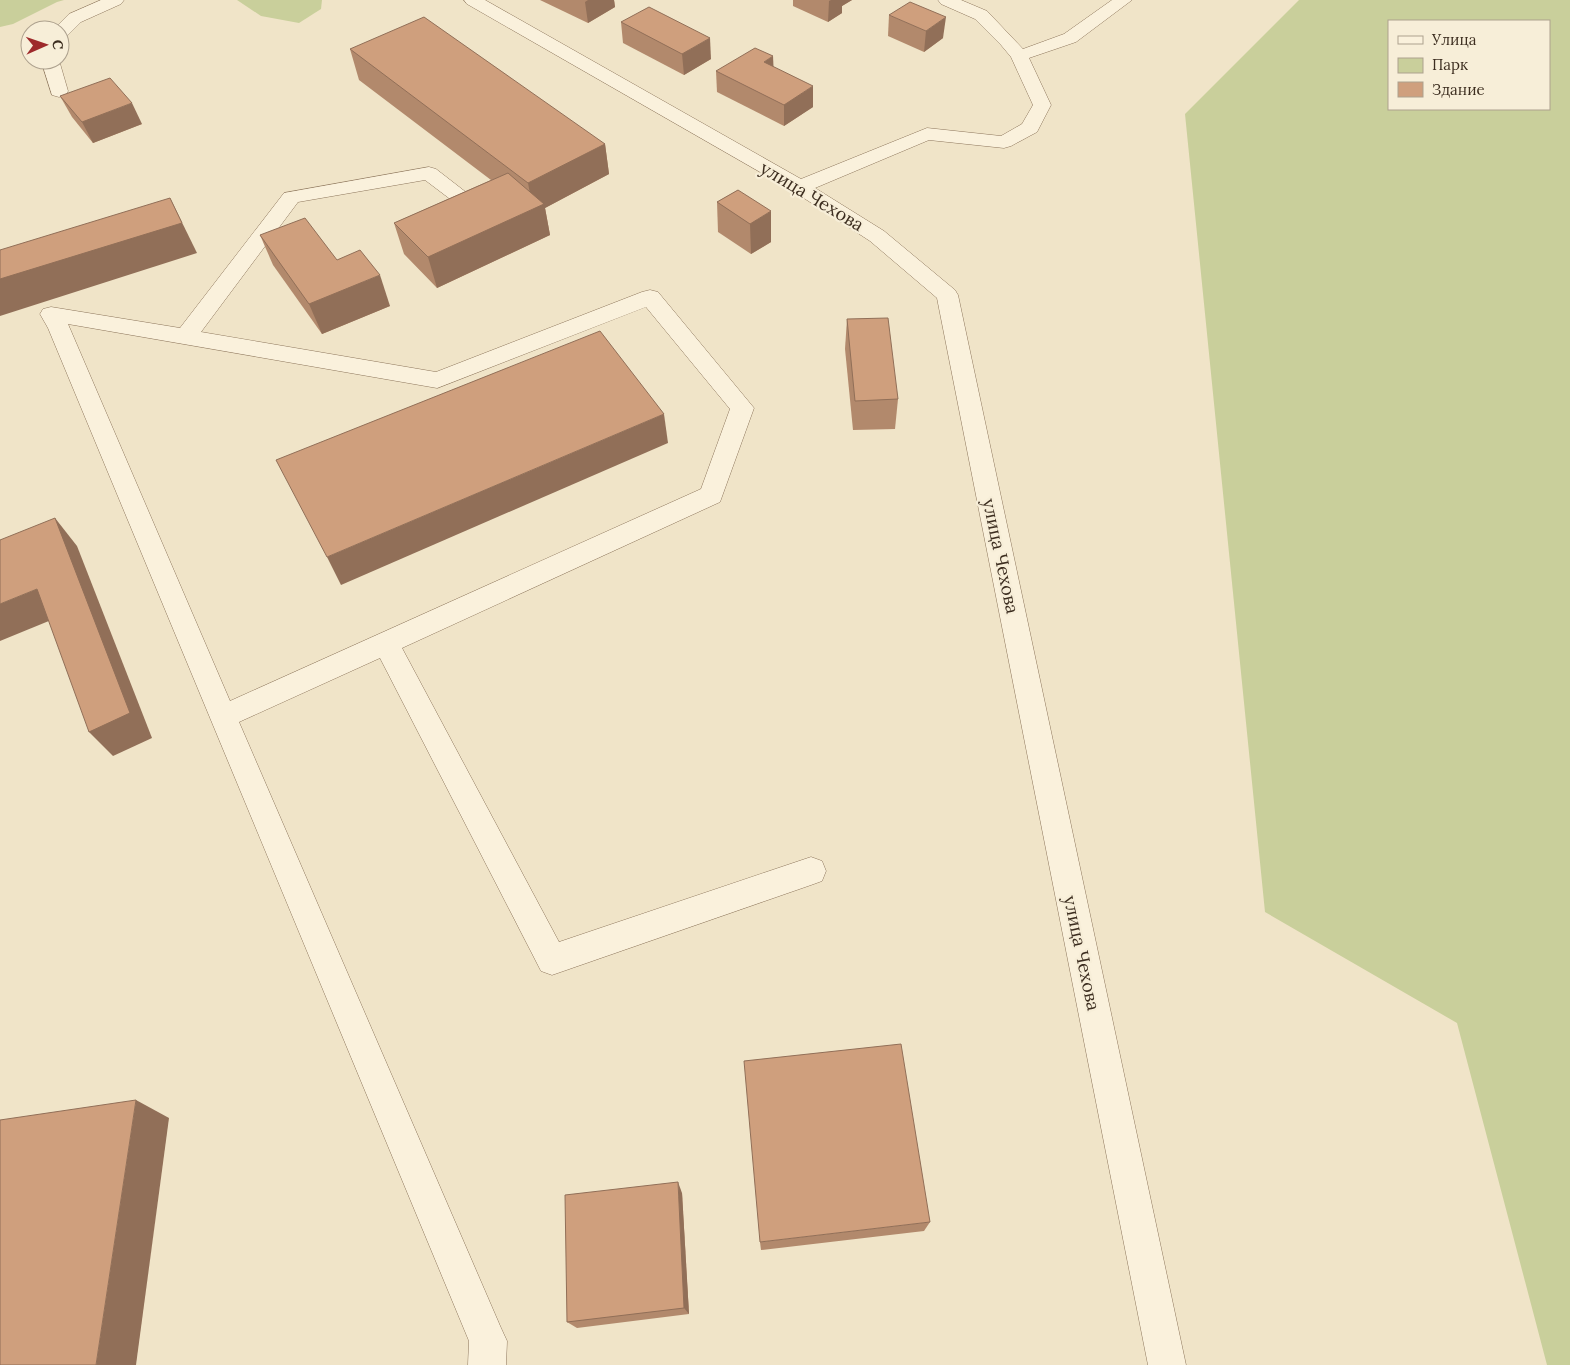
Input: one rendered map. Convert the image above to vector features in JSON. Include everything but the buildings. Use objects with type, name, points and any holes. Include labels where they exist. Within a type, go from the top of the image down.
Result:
[{"type":"street","points":[[70,23],[75,18],[115,0]]},
{"type":"street","name":"улица Чехова","points":[[473,0],[800,188],[877,236],[947,295],[1167,1365]]},
{"type":"street","points":[[800,188],[928,134],[1004,142],[1030,128],[1042,104],[1019,56],[981,15],[947,0]]},
{"type":"street","points":[[1019,56],[1070,38],[1123,0]]},
{"type":"street","points":[[51,70],[59,91]]},
{"type":"street","points":[[185,337],[291,197],[430,173],[469,204]]},
{"type":"street","points":[[223,717],[711,495],[742,408],[650,297],[437,380],[51,314],[59,328],[223,717],[488,1341],[487,1365]]},
{"type":"street","points":[[386,643],[552,960],[811,871]]},
{"type":"green space","points":[[0,0],[64,0],[13,24],[0,27]]},
{"type":"green space","points":[[237,0],[322,0],[321,9],[299,23],[261,16]]},
{"type":"green space","points":[[1299,0],[1570,0],[1570,1365],[1547,1365],[1457,1023],[1265,912],[1185,114]]}]
